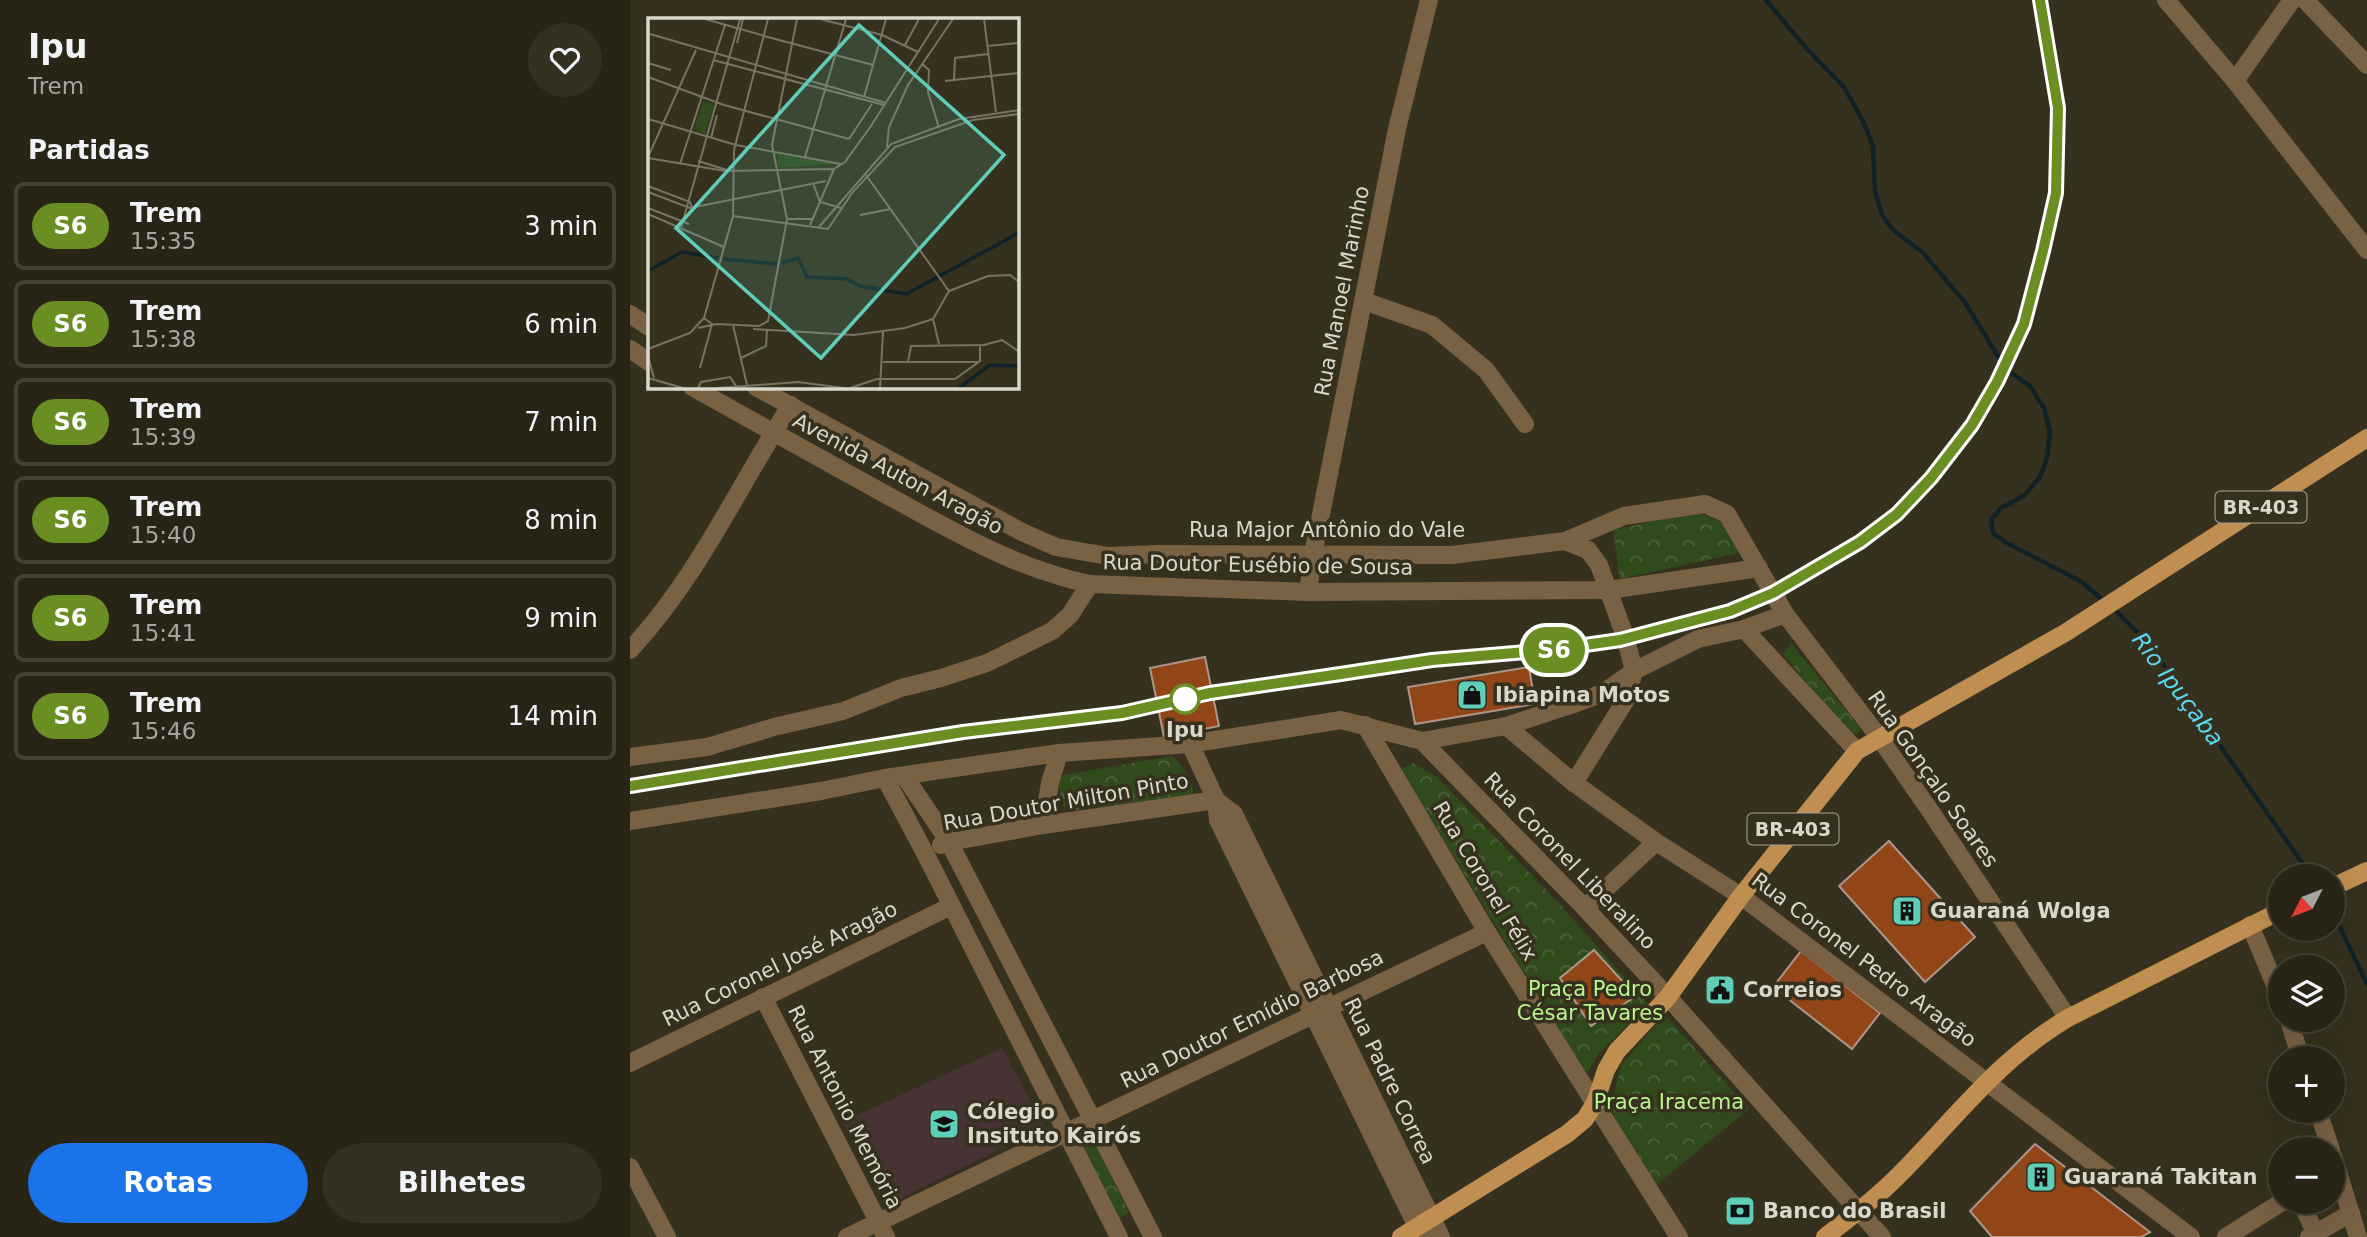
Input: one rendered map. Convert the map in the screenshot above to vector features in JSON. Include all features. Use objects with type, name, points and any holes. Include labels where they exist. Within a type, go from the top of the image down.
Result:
[{"type":"main road","name":"BR-403","points":[[1401,1237],[1424,1228],[1567,1135],[1585,1119],[1595,1103],[1606,1070],[1617,1051],[1668,997],[1741,895],[1857,751],[2065,633],[2367,438]]},
{"type":"main road","points":[[2345,881],[2361,873]]},
{"type":"main road","points":[[1825,1237],[1902,1172],[1986,1080],[2038,1035],[2268,917]]},
{"type":"street","name":"Rua Manoel Marinho","points":[[1308,592],[1312,555],[1397,130],[1429,0]]},
{"type":"street","points":[[2166,0],[2235,81],[2367,250]]},
{"type":"street","points":[[2235,81],[2292,0]]},
{"type":"street","points":[[2305,0],[2367,65]]},
{"type":"street","points":[[1364,300],[1432,325],[1486,370],[1525,424]]},
{"type":"street","points":[[630,314],[648,326]]},
{"type":"street","points":[[630,349],[648,361]]},
{"type":"street","name":"Avenida Auton Aragão","points":[[694,388],[967,539],[1027,566],[1090,584]]},
{"type":"street","name":"Avenida Auton Aragão","points":[[758,388],[1022,532],[1056,547],[1108,556]]},
{"type":"street","points":[[630,650],[656,622],[711,544],[773,432],[791,405]]},
{"type":"street","name":"Rua Major Antônio do Vale","points":[[1108,556],[1452,555],[1565,541],[1624,516],[1705,504],[1727,514],[1759,568]]},
{"type":"street","points":[[1565,541],[1588,550],[1599,565],[1634,671],[1627,698],[1574,783]]},
{"type":"street","name":"Rua Doutor Eusébio de Sousa","points":[[630,757],[707,747],[774,727],[843,711],[901,688],[987,663],[1052,631],[1070,615],[1090,584],[1308,592],[1609,590],[1759,568]]},
{"type":"street","name":"Rua Gonçalo Soares","points":[[1759,568],[1785,614],[1879,737],[2068,1018]]},
{"type":"street","points":[[630,821],[821,791],[885,778],[1059,753],[1190,744],[1341,720],[1422,741],[1506,726],[1603,693],[1634,671],[1698,639],[1744,629],[1785,614]]},
{"type":"street","points":[[1744,629],[1857,751]]},
{"type":"street","name":"Rua Coronel Félix","points":[[1365,725],[1487,932],[1679,1237]]},
{"type":"street","name":"Rua Coronel Pedro Aragão","points":[[1506,726],[1574,783],[1656,842],[1741,895],[2191,1237]]},
{"type":"street","name":"Rua Coronel Liberalino","points":[[1422,741],[1668,997],[1879,1236]]},
{"type":"street","name":"Rua Padre Correa","points":[[1190,744],[1216,800],[1234,814],[1321,1011],[1424,1228],[1441,1237]]},
{"type":"street","points":[[1043,825],[1050,783],[1059,753]]},
{"type":"street","points":[[905,776],[949,842],[1153,1237]]},
{"type":"street","points":[[885,778],[1119,1237]]},
{"type":"street","name":"Rua Doutor Milton Pinto","points":[[925,853],[949,842],[1043,825],[1216,800]]},
{"type":"street","points":[[1585,908],[1656,842]]},
{"type":"street","name":"Rua Coronel José Aragão","points":[[630,1063],[951,906]]},
{"type":"street","points":[[2250,925],[2268,968]]},
{"type":"street","name":"Rua Doutor Emídio Barbosa","points":[[847,1237],[882,1230],[1065,1131],[1487,932]]},
{"type":"street","name":"Rua Antonio Memória","points":[[763,997],[882,1230]]},
{"type":"street","points":[[630,1167],[667,1237]]},
{"type":"street","points":[[2345,1197],[2358,1237]]},
{"type":"street","points":[[2226,1237],[2268,1211]]},
{"type":"street","points":[[2306,1214],[2314,1236],[2351,1213]]},
{"type":"shaded area","name":"Cólegio Insituto Kairós","points":[[1002,1048],[1044,1127],[887,1205],[843,1122]]},
{"type":"green space","points":[[1694,512],[1724,525],[1737,543],[1739,553],[1620,579],[1613,530]]},
{"type":"green space","points":[[1791,643],[1861,729],[1857,734],[1847,732],[1783,654]]},
{"type":"green space","points":[[1172,756],[1187,773],[1194,795],[1069,811],[1063,805],[1058,781],[1063,775]]},
{"type":"green space","name":"Praça Pedro César Tavares","points":[[1413,763],[1436,776],[1556,900],[1649,1005],[1600,1052],[1588,1071],[1583,1070],[1401,769]]},
{"type":"green space","name":"Praça Iracema","points":[[1665,1015],[1749,1109],[1657,1184],[1615,1119],[1612,1103],[1621,1065]]},
{"type":"green space","points":[[1091,1136],[1129,1213],[1119,1218],[1081,1141]]},
{"type":"building","name":"Ipu","points":[[1205,657],[1219,726],[1164,737],[1150,668]]},
{"type":"building","name":"Ibiapina Motos","points":[[1529,667],[1535,704],[1415,724],[1408,687]]},
{"type":"building","name":"Guaraná Wolga","points":[[1889,841],[1975,937],[1925,982],[1839,886]]},
{"type":"building","points":[[1594,950],[1636,996],[1591,1026],[1560,978]]},
{"type":"building","points":[[1801,951],[1880,1013],[1852,1049],[1773,987]]},
{"type":"building","name":"Guaraná Takitan","points":[[2035,1144],[2150,1232],[2141,1237],[1992,1237],[1970,1211]]},
{"type":"waterway","name":"Rio Ipuçaba","points":[[1766,0],[1806,48],[1844,87],[1863,121],[1873,146],[1875,191],[1882,215],[1893,230],[1922,252],[1964,301],[2006,369],[2030,386],[2044,408],[2050,432],[2047,458],[2040,477],[2025,495],[2001,508],[1991,520],[1993,533],[2082,582],[2106,603]]},
{"type":"waterway","name":"Rio Ipuçaba","points":[[2113,608],[2149,644],[2303,864]]},
{"type":"waterway","name":"Rio Ipuçaba","points":[[2345,938],[2367,984]]},
{"type":"railway","points":[[630,786],[963,732],[1122,713],[1210,693],[1432,660],[1550,650],[1620,640],[1730,611],[1773,593],[1860,542],[1897,514],[1932,478],[1972,425],[1997,382],[2023,324],[2056,193],[2058,108],[2040,0]]},
{"type":"train","name":"S6","points":[[630,786],[963,732],[1122,713],[1210,693],[1432,660],[1550,650],[1620,640],[1730,611],[1773,593],[1860,542],[1897,514],[1931,478],[1972,425],[1997,382],[2024,324],[2056,193],[2058,108],[2040,0]]},
{"type":"place","name":"Ibiapina Motos","points":[[1472,695]]},
{"type":"place","name":"Ipu","points":[[1185,699]]},
{"type":"place","name":"Guaraná Wolga","points":[[1907,911]]},
{"type":"place","name":"Correios","points":[[1720,990]]},
{"type":"place","name":"Cólegio Insituto Kairós","points":[[944,1124]]},
{"type":"place","name":"Guaraná Takitan","points":[[2041,1177]]},
{"type":"place","name":"Banco do Brasil","points":[[1740,1211]]}]
